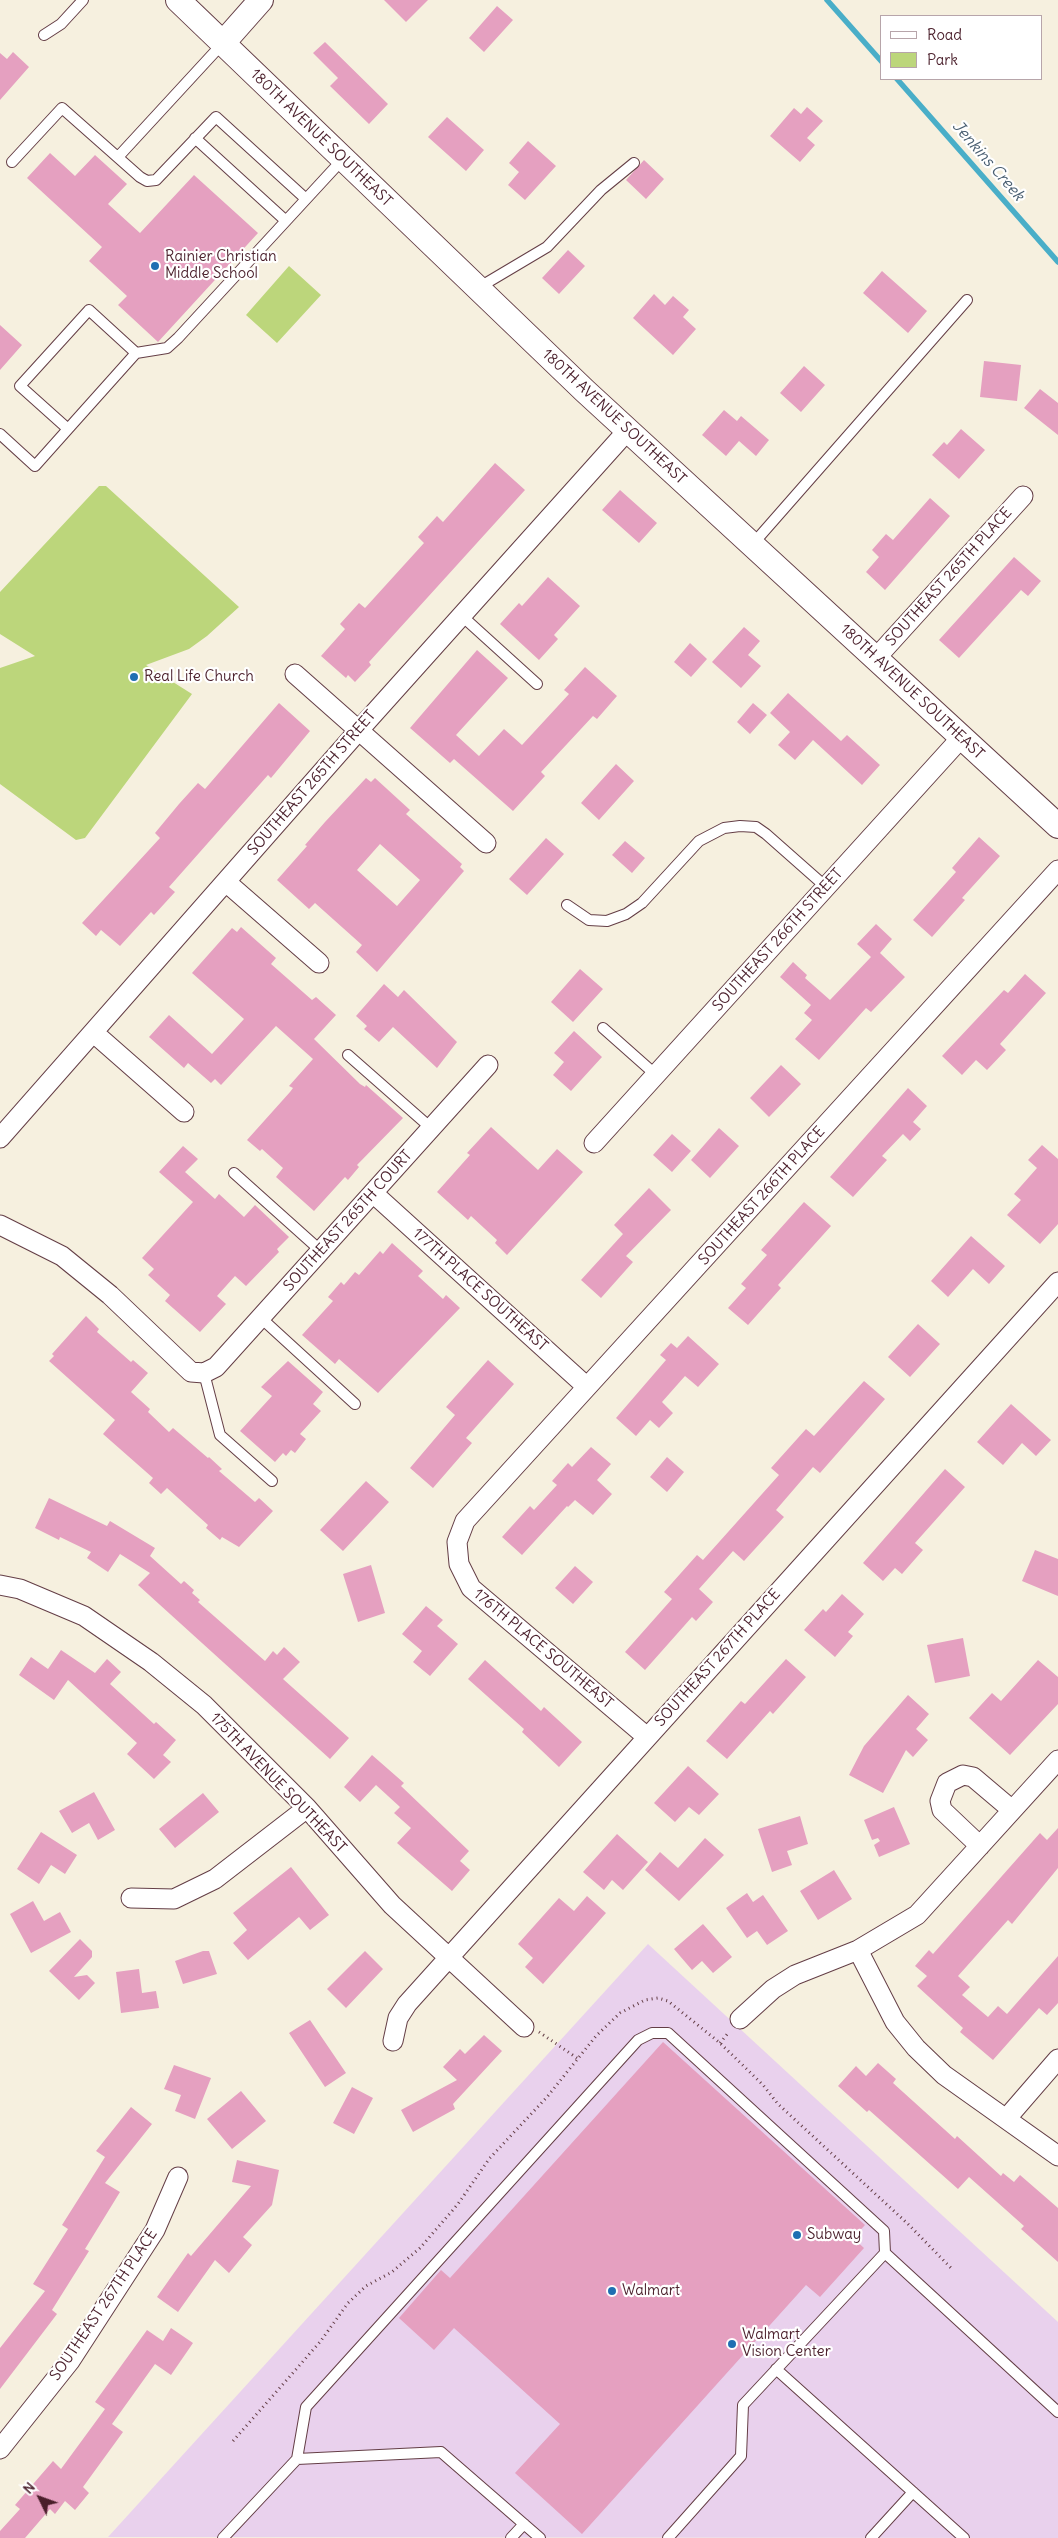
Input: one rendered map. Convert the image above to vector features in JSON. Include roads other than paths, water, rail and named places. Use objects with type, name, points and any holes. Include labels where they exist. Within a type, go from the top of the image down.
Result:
[{"type":"street","name":"180TH AVENUE SOUTHEAST","points":[[178,0],[628,430],[1058,826]]},
{"type":"street","points":[[223,43],[261,0]]},
{"type":"street","name":"SOUTHEAST 265TH STREET","points":[[0,1138],[359,730],[628,430]]},
{"type":"street","name":"SOUTHEAST 265TH PLACE","points":[[876,658],[1023,496]]},
{"type":"street","points":[[295,674],[486,843]]},
{"type":"street","name":"SOUTHEAST 266TH STREET","points":[[594,1143],[962,738]]},
{"type":"street","name":"SOUTHEAST 266TH PLACE","points":[[465,1522],[1058,870]]},
{"type":"street","points":[[226,882],[319,963]]},
{"type":"street","points":[[94,1033],[184,1112]]},
{"type":"street","name":"SOUTHEAST 265TH COURT","points":[[204,1373],[216,1366],[261,1318],[488,1065]]},
{"type":"street","name":"177TH PLACE SOUTHEAST","points":[[373,1193],[588,1387]]},
{"type":"street","points":[[0,1225],[62,1256],[110,1295],[191,1372],[204,1373]]},
{"type":"street","name":"SOUTHEAST 267TH PLACE","points":[[393,2041],[398,2018],[407,2004],[1058,1282]]},
{"type":"street","name":"176TH PLACE SOUTHEAST","points":[[465,1522],[457,1542],[459,1564],[471,1588],[647,1737]]},
{"type":"street","name":"175TH AVENUE SOUTHEAST","points":[[0,1585],[20,1589],[84,1616],[151,1662],[204,1705],[307,1808],[392,1905],[524,2027]]},
{"type":"street","points":[[740,2019],[773,1989],[795,1975],[858,1950],[916,1915],[1058,1760]]},
{"type":"street","points":[[980,1846],[942,1810],[940,1800],[946,1783],[963,1775],[973,1777],[1012,1810]]},
{"type":"street","points":[[131,1898],[174,1899],[215,1879],[307,1808]]},
{"type":"street","points":[[858,1950],[895,2022],[916,2048],[944,2075],[1058,2156]]},
{"type":"street","points":[[1006,2119],[1058,2059]]},
{"type":"street","name":"SOUTHEAST 267TH PLACE","points":[[0,2449],[70,2361],[155,2230],[178,2177]]},
{"type":"lane","points":[[44,35],[61,24],[83,0]]},
{"type":"lane","points":[[118,157],[223,43]]},
{"type":"lane","points":[[12,162],[62,108],[140,177],[147,180],[156,180],[216,117],[306,199]]},
{"type":"lane","points":[[195,138],[286,221]]},
{"type":"lane","points":[[0,434],[35,466],[136,353],[167,348],[343,158]]},
{"type":"lane","points":[[478,288],[547,247],[601,190],[634,163]]},
{"type":"lane","points":[[752,545],[967,300]]},
{"type":"lane","points":[[68,429],[20,386],[89,310],[136,353]]},
{"type":"lane","points":[[462,616],[537,684]]},
{"type":"lane","points":[[567,905],[589,920],[607,921],[626,914],[642,903],[699,841],[724,828],[740,826],[756,827],[766,834],[826,887]]},
{"type":"lane","points":[[603,1028],[656,1075]]},
{"type":"lane","points":[[348,1055],[431,1128]]},
{"type":"lane","points":[[234,1173],[321,1251]]},
{"type":"lane","points":[[261,1318],[355,1404]]},
{"type":"lane","points":[[204,1373],[220,1435],[272,1481]]},
{"type":"lane","points":[[223,2538],[297,2460],[306,2407],[638,2040],[652,2033],[668,2033],[884,2231],[885,2253],[1058,2412]]},
{"type":"lane","points":[[668,2538],[741,2456],[743,2405],[885,2253]]},
{"type":"lane","points":[[776,2370],[964,2538]]},
{"type":"lane","points":[[297,2460],[441,2452],[540,2538]]},
{"type":"lane","points":[[871,2538],[913,2492]]},
{"type":"lane","points":[[512,2538],[524,2524]]},
{"type":"waterway","name":"Jenkins Creek","points":[[827,0],[880,60]]},
{"type":"waterway","name":"Jenkins Creek","points":[[898,80],[1058,262]]},
{"type":"place","name":"Rainier Christian Middle School","points":[[155,266]]},
{"type":"place","name":"Real Life Church","points":[[134,677]]},
{"type":"place","name":"Subway","points":[[797,2235]]},
{"type":"place","name":"Walmart","points":[[612,2291]]},
{"type":"place","name":"Walmart Vision Center","points":[[732,2344]]}]
